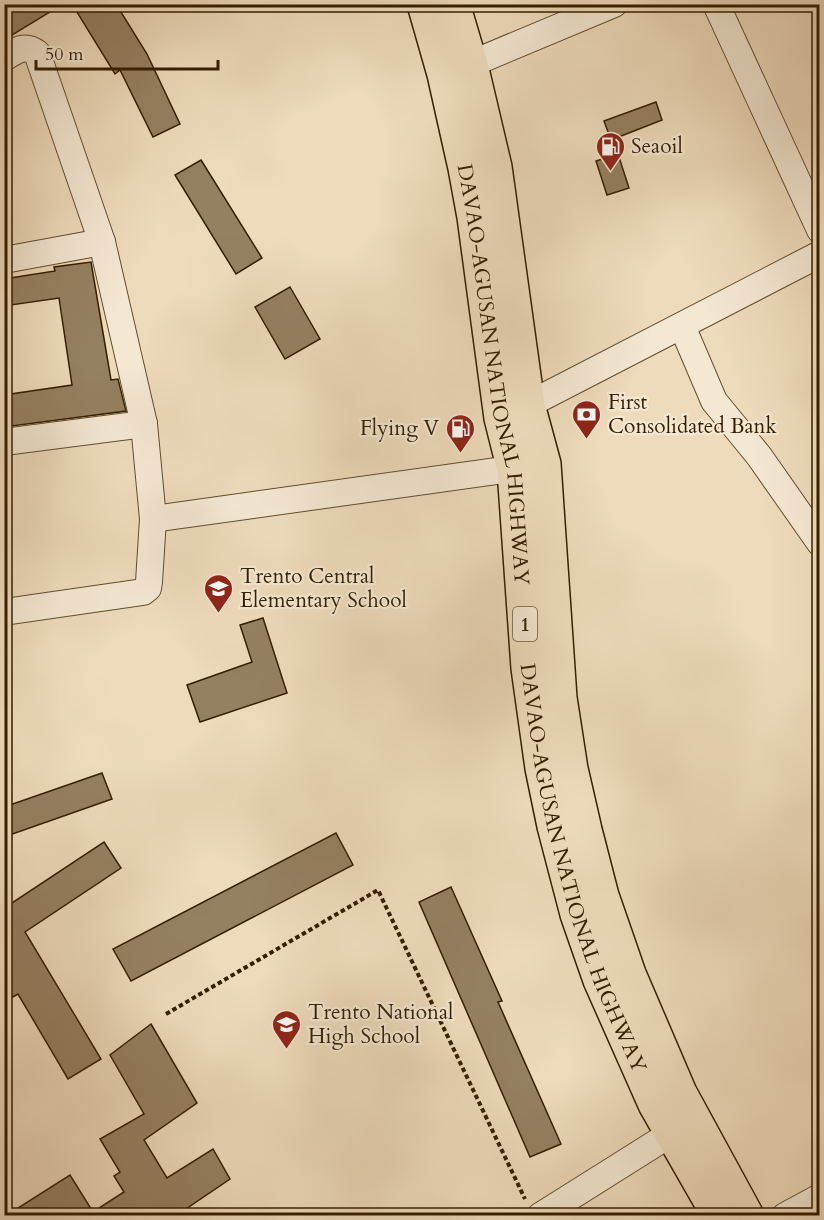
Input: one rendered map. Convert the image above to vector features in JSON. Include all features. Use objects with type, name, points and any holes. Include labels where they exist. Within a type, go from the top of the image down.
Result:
[{"type":"highway","name":"DAVAO-AGUSAN NATIONAL HIGHWAY","points":[[424,4],[458,69],[495,167],[488,214],[515,411],[529,467],[571,769],[602,896],[668,1099],[672,1132],[719,1215]]},
{"type":"highway","name":"DAVAO-AGUSAN NATIONAL HIGHWAY","points":[[453,4],[458,69]]},
{"type":"highway","name":"DAVAO-AGUSAN NATIONAL HIGHWAY","points":[[668,1099],[747,1215]]},
{"type":"street","points":[[458,69],[614,4]]},
{"type":"street","points":[[716,4],[819,230]]},
{"type":"street","points":[[4,58],[24,47],[31,48],[37,53],[102,242],[144,424],[153,519],[149,582],[148,588],[143,592],[4,612]]},
{"type":"street","points":[[4,260],[102,242]]},
{"type":"street","points":[[515,411],[819,254]]},
{"type":"street","points":[[682,326],[714,401],[759,456],[819,543]]},
{"type":"street","points":[[4,442],[144,424]]},
{"type":"street","points":[[153,519],[529,467]]},
{"type":"street","points":[[534,1210],[672,1132]]},
{"type":"street","points":[[785,1215],[819,1197]]},
{"type":"path","points":[[166,1014],[378,890],[534,1210]]},
{"type":"building","points":[[4,4],[63,4],[4,40]]},
{"type":"building","points":[[72,4],[116,4],[147,54],[180,124],[153,137],[120,70],[115,74]]},
{"type":"building","points":[[656,102],[662,120],[611,140],[604,121]]},
{"type":"building","points":[[618,154],[629,188],[607,195],[596,161]]},
{"type":"building","points":[[201,160],[262,258],[236,274],[175,175]]},
{"type":"building","points":[[91,262],[111,380],[118,379],[126,411],[4,427],[4,395],[72,385],[59,298],[4,306],[4,279],[55,271],[54,267]]},
{"type":"building","points":[[290,287],[320,339],[285,359],[255,307]]},
{"type":"building","points":[[263,618],[287,693],[200,722],[187,685],[252,662],[240,625]]},
{"type":"building","points":[[102,773],[112,799],[4,837],[4,807]]},
{"type":"building","points":[[336,833],[353,865],[131,981],[113,949]]},
{"type":"building","points":[[104,842],[121,868],[25,932],[101,1059],[68,1079],[18,994],[4,1002],[4,898],[9,905]]},
{"type":"building","points":[[451,887],[502,1001],[498,1002],[561,1144],[530,1157],[419,902]]},
{"type":"building","points":[[151,1024],[197,1103],[144,1140],[167,1178],[213,1149],[230,1179],[186,1209],[190,1215],[7,1215],[70,1175],[93,1212],[124,1192],[114,1176],[120,1172],[100,1139],[144,1114],[110,1055]]},
{"type":"place","name":"Seaoil","points":[[610,172]]},
{"type":"place","name":"First Consolidated Bank","points":[[587,440]]},
{"type":"place","name":"Flying V","points":[[460,454]]},
{"type":"place","name":"Trento Central Elementary School","points":[[219,614]]},
{"type":"place","name":"Trento National High School","points":[[287,1050]]}]
